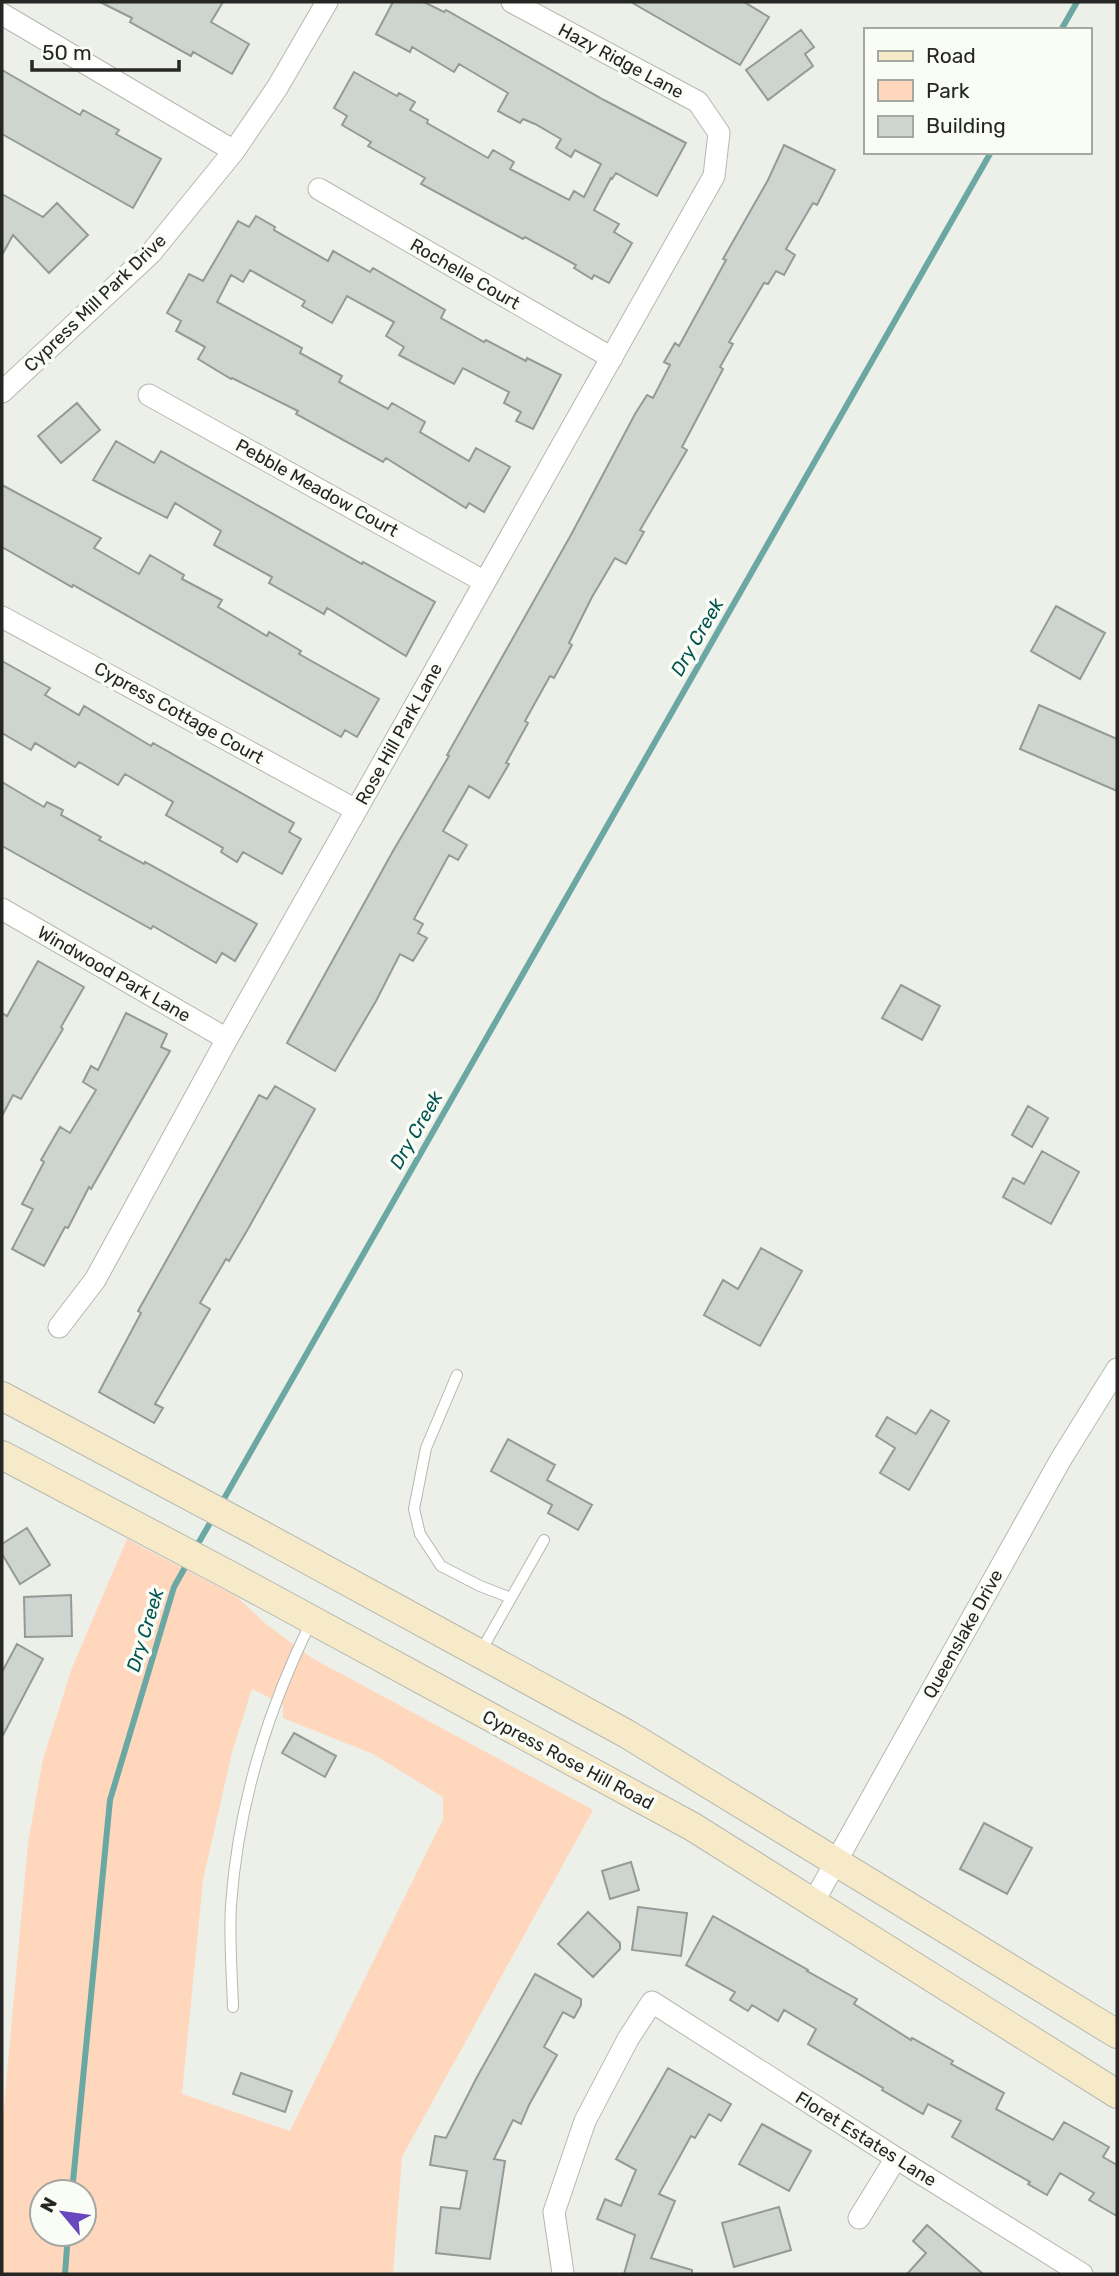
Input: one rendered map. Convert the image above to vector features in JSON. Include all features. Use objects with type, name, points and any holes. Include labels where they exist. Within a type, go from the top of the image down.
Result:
[{"type":"main road","points":[[2,1396],[626,1734],[1117,2034]]},
{"type":"main road","name":"Cypress Rose Hill Road","points":[[2,1455],[693,1827],[1117,2094]]},
{"type":"street","name":"Cypress Mill Park Drive","points":[[2,392],[151,253],[234,151],[277,88],[327,2]]},
{"type":"street","name":"Hazy Ridge Lane","points":[[512,2],[698,102],[719,132]]},
{"type":"street","points":[[2,14],[234,151]]},
{"type":"street","name":"Rose Hill Park Lane","points":[[59,1326],[95,1280],[227,1039],[714,176],[719,132]]},
{"type":"street","name":"Rochelle Court","points":[[319,189],[612,358]]},
{"type":"street","name":"Pebble Meadow Court","points":[[149,395],[485,582]]},
{"type":"street","name":"Cypress Cottage Court","points":[[2,617],[356,810]]},
{"type":"street","name":"Windwood Park Lane","points":[[3,913],[227,1039]]},
{"type":"street","name":"Queenslake Drive","points":[[814,1901],[1061,1459],[1117,1368]]},
{"type":"street","name":"Floret Estates Lane","points":[[563,2273],[554,2212],[585,2121],[628,2039],[652,2002],[1082,2274]]},
{"type":"street","points":[[859,2218],[895,2158]]},
{"type":"lane","points":[[457,1376],[426,1448],[414,1508],[420,1534],[441,1566],[511,1598]]},
{"type":"lane","points":[[479,1654],[544,1540]]},
{"type":"lane","points":[[233,2007],[231,1906],[246,1795],[262,1740],[293,1659],[312,1620]]},
{"type":"green space","points":[[127,1539],[236,1596],[266,1624],[312,1658],[593,1810],[402,2157],[393,2274],[2,2274],[2,2128],[28,1843],[43,1759],[72,1668]],"holes":[[[252,1689],[283,1704],[283,1718],[373,1754],[443,1797],[443,1819],[290,2131],[182,2094],[203,1880],[232,1752]]]},
{"type":"building","points":[[100,2],[223,2],[211,22],[249,44],[232,74],[193,52],[191,56],[130,22],[132,18]]},
{"type":"building","points":[[393,2],[424,2],[444,12],[446,10],[604,100],[686,143],[657,196],[616,173],[611,178],[594,210],[619,224],[614,232],[632,243],[609,283],[594,275],[592,279],[574,268],[576,265],[421,184],[425,178],[368,146],[371,142],[342,125],[347,116],[334,108],[354,72],[397,96],[399,93],[415,102],[410,110],[428,120],[427,123],[488,158],[493,150],[514,162],[510,169],[569,200],[574,191],[584,197],[601,164],[575,150],[571,157],[556,148],[561,139],[535,124],[523,119],[520,123],[498,111],[508,93],[459,64],[454,72],[412,47],[410,52],[376,34]]},
{"type":"building","points":[[631,2],[744,2],[769,17],[740,65]]},
{"type":"building","points":[[801,30],[814,47],[805,54],[813,66],[768,100],[746,70]]},
{"type":"building","points":[[2,70],[80,115],[83,110],[119,130],[116,134],[161,159],[133,208],[2,134]]},
{"type":"building","points":[[784,145],[835,170],[817,205],[813,203],[786,249],[795,255],[784,275],[776,271],[768,284],[764,283],[729,342],[733,344],[720,367],[723,369],[682,447],[687,450],[640,530],[644,532],[626,564],[615,558],[592,597],[569,643],[572,645],[554,678],[550,676],[525,721],[528,723],[506,763],[509,764],[489,798],[469,786],[443,831],[467,845],[458,860],[449,855],[414,919],[423,924],[418,933],[427,938],[413,961],[400,954],[335,1071],[287,1043],[449,756],[447,755],[572,533],[635,414],[647,395],[653,398],[670,365],[664,362],[675,343],[679,346]]},
{"type":"building","points":[[2,194],[43,217],[57,203],[88,235],[49,273],[13,235],[2,255]]},
{"type":"building","points":[[256,216],[275,227],[274,230],[328,261],[333,251],[370,272],[373,268],[445,310],[441,318],[484,342],[486,340],[526,361],[527,358],[561,375],[533,429],[516,421],[521,412],[504,403],[509,392],[463,368],[454,384],[399,355],[404,347],[386,336],[394,322],[347,296],[332,323],[302,306],[305,301],[250,270],[243,282],[231,275],[217,302],[302,348],[300,353],[342,376],[339,382],[388,409],[392,403],[425,422],[420,432],[469,461],[476,448],[510,467],[484,512],[469,503],[466,508],[386,458],[383,462],[296,414],[298,411],[231,379],[198,359],[205,347],[176,331],[181,321],[167,313],[189,274],[203,281],[238,221],[249,227]]},
{"type":"building","points":[[77,403],[100,430],[61,463],[38,436]]},
{"type":"building","points":[[116,441],[154,463],[161,451],[435,602],[406,656],[327,608],[324,614],[269,583],[272,577],[214,545],[221,531],[175,503],[167,518],[93,480]]},
{"type":"building","points":[[2,485],[101,538],[94,548],[139,574],[150,555],[184,575],[182,579],[222,600],[218,607],[267,636],[269,632],[301,651],[299,654],[379,699],[357,737],[345,730],[341,737],[2,547]]},
{"type":"building","points":[[1056,606],[1105,633],[1080,679],[1031,651]]},
{"type":"building","points":[[2,661],[50,688],[45,695],[79,715],[84,706],[151,746],[153,743],[294,823],[289,832],[301,839],[282,874],[243,852],[237,862],[221,852],[223,848],[166,815],[173,802],[125,774],[118,785],[79,762],[75,767],[35,743],[31,750],[2,733]]},
{"type":"building","points":[[1039,705],[1117,739],[1117,791],[1020,749]]},
{"type":"building","points":[[2,782],[44,807],[47,802],[63,810],[61,815],[101,837],[99,840],[144,864],[145,862],[257,924],[235,961],[222,953],[216,963],[153,926],[151,929],[2,846]]},
{"type":"building","points":[[38,961],[84,987],[61,1027],[63,1029],[21,1099],[13,1095],[2,1116],[2,1013],[7,1016]]},
{"type":"building","points":[[901,985],[940,1006],[922,1040],[882,1018]]},
{"type":"building","points":[[126,1013],[167,1034],[161,1047],[170,1051],[44,1266],[12,1249],[33,1209],[22,1204],[44,1162],[41,1160],[60,1127],[70,1133],[96,1090],[83,1082],[91,1066],[98,1070]]},
{"type":"building","points":[[275,1086],[315,1109],[248,1229],[229,1261],[226,1259],[200,1303],[210,1309],[155,1404],[163,1408],[154,1423],[99,1392],[141,1313],[138,1311],[259,1095],[267,1099]]},
{"type":"building","points":[[1028,1106],[1048,1118],[1032,1147],[1012,1135]]},
{"type":"building","points":[[1042,1151],[1079,1172],[1051,1224],[1003,1197],[1013,1178],[1024,1184]]},
{"type":"building","points":[[761,1248],[802,1271],[760,1346],[704,1315],[723,1280],[738,1289]]},
{"type":"building","points":[[931,1410],[949,1421],[909,1490],[880,1473],[895,1448],[876,1436],[887,1417],[916,1434]]},
{"type":"building","points":[[508,1439],[555,1465],[547,1480],[592,1505],[578,1530],[548,1513],[552,1505],[491,1471]]},
{"type":"building","points":[[27,1528],[50,1565],[20,1584],[2,1554],[2,1544]]},
{"type":"building","points":[[71,1595],[72,1636],[25,1637],[24,1597]]},
{"type":"building","points":[[17,1644],[43,1659],[2,1737],[2,1672]]},
{"type":"building","points":[[294,1733],[336,1756],[325,1777],[282,1753]]},
{"type":"building","points":[[984,1823],[1032,1848],[1007,1894],[960,1869]]},
{"type":"building","points":[[631,1862],[639,1890],[610,1899],[602,1871]]},
{"type":"building","points":[[638,1907],[687,1913],[681,1956],[632,1950]]},
{"type":"building","points":[[588,1912],[620,1943],[620,1949],[593,1977],[558,1944]]},
{"type":"building","points":[[713,1916],[857,1999],[854,2004],[911,2040],[912,2038],[953,2061],[951,2064],[1004,2093],[996,2109],[1053,2140],[1064,2122],[1109,2147],[1103,2157],[1117,2165],[1117,2216],[1089,2200],[1094,2193],[1060,2173],[1047,2195],[1028,2184],[1030,2182],[952,2137],[961,2121],[928,2104],[923,2114],[808,2044],[816,2029],[784,2010],[778,2021],[752,2005],[748,2011],[730,2000],[735,1992],[686,1965]]},
{"type":"building","points":[[535,1974],[581,1999],[581,2005],[574,2018],[563,2012],[544,2047],[557,2055],[521,2124],[513,2120],[494,2159],[505,2161],[490,2259],[436,2253],[441,2207],[460,2209],[467,2171],[430,2165],[435,2136],[446,2138]]},
{"type":"building","points":[[668,2068],[731,2104],[721,2121],[709,2114],[695,2138],[691,2136],[659,2194],[675,2201],[651,2258],[692,2270],[692,2274],[624,2274],[635,2235],[597,2219],[605,2199],[621,2206],[636,2170],[616,2159]]},
{"type":"building","points":[[241,2073],[292,2091],[285,2112],[233,2094]]},
{"type":"building","points":[[762,2124],[811,2151],[789,2191],[739,2164]]},
{"type":"building","points":[[779,2207],[791,2250],[734,2267],[722,2223]]},
{"type":"building","points":[[927,2225],[983,2274],[907,2274],[926,2253],[913,2241]]},
{"type":"waterway","name":"Dry Creek","points":[[1062,28],[1077,2]]},
{"type":"waterway","name":"Dry Creek","points":[[221,1504],[990,154]]},
{"type":"waterway","name":"Dry Creek","points":[[195,1549],[214,1516]]},
{"type":"waterway","name":"Dry Creek","points":[[73,2178],[110,1800],[174,1587],[188,1562]]},
{"type":"waterway","name":"Dry Creek","points":[[65,2274],[67,2248]]}]
